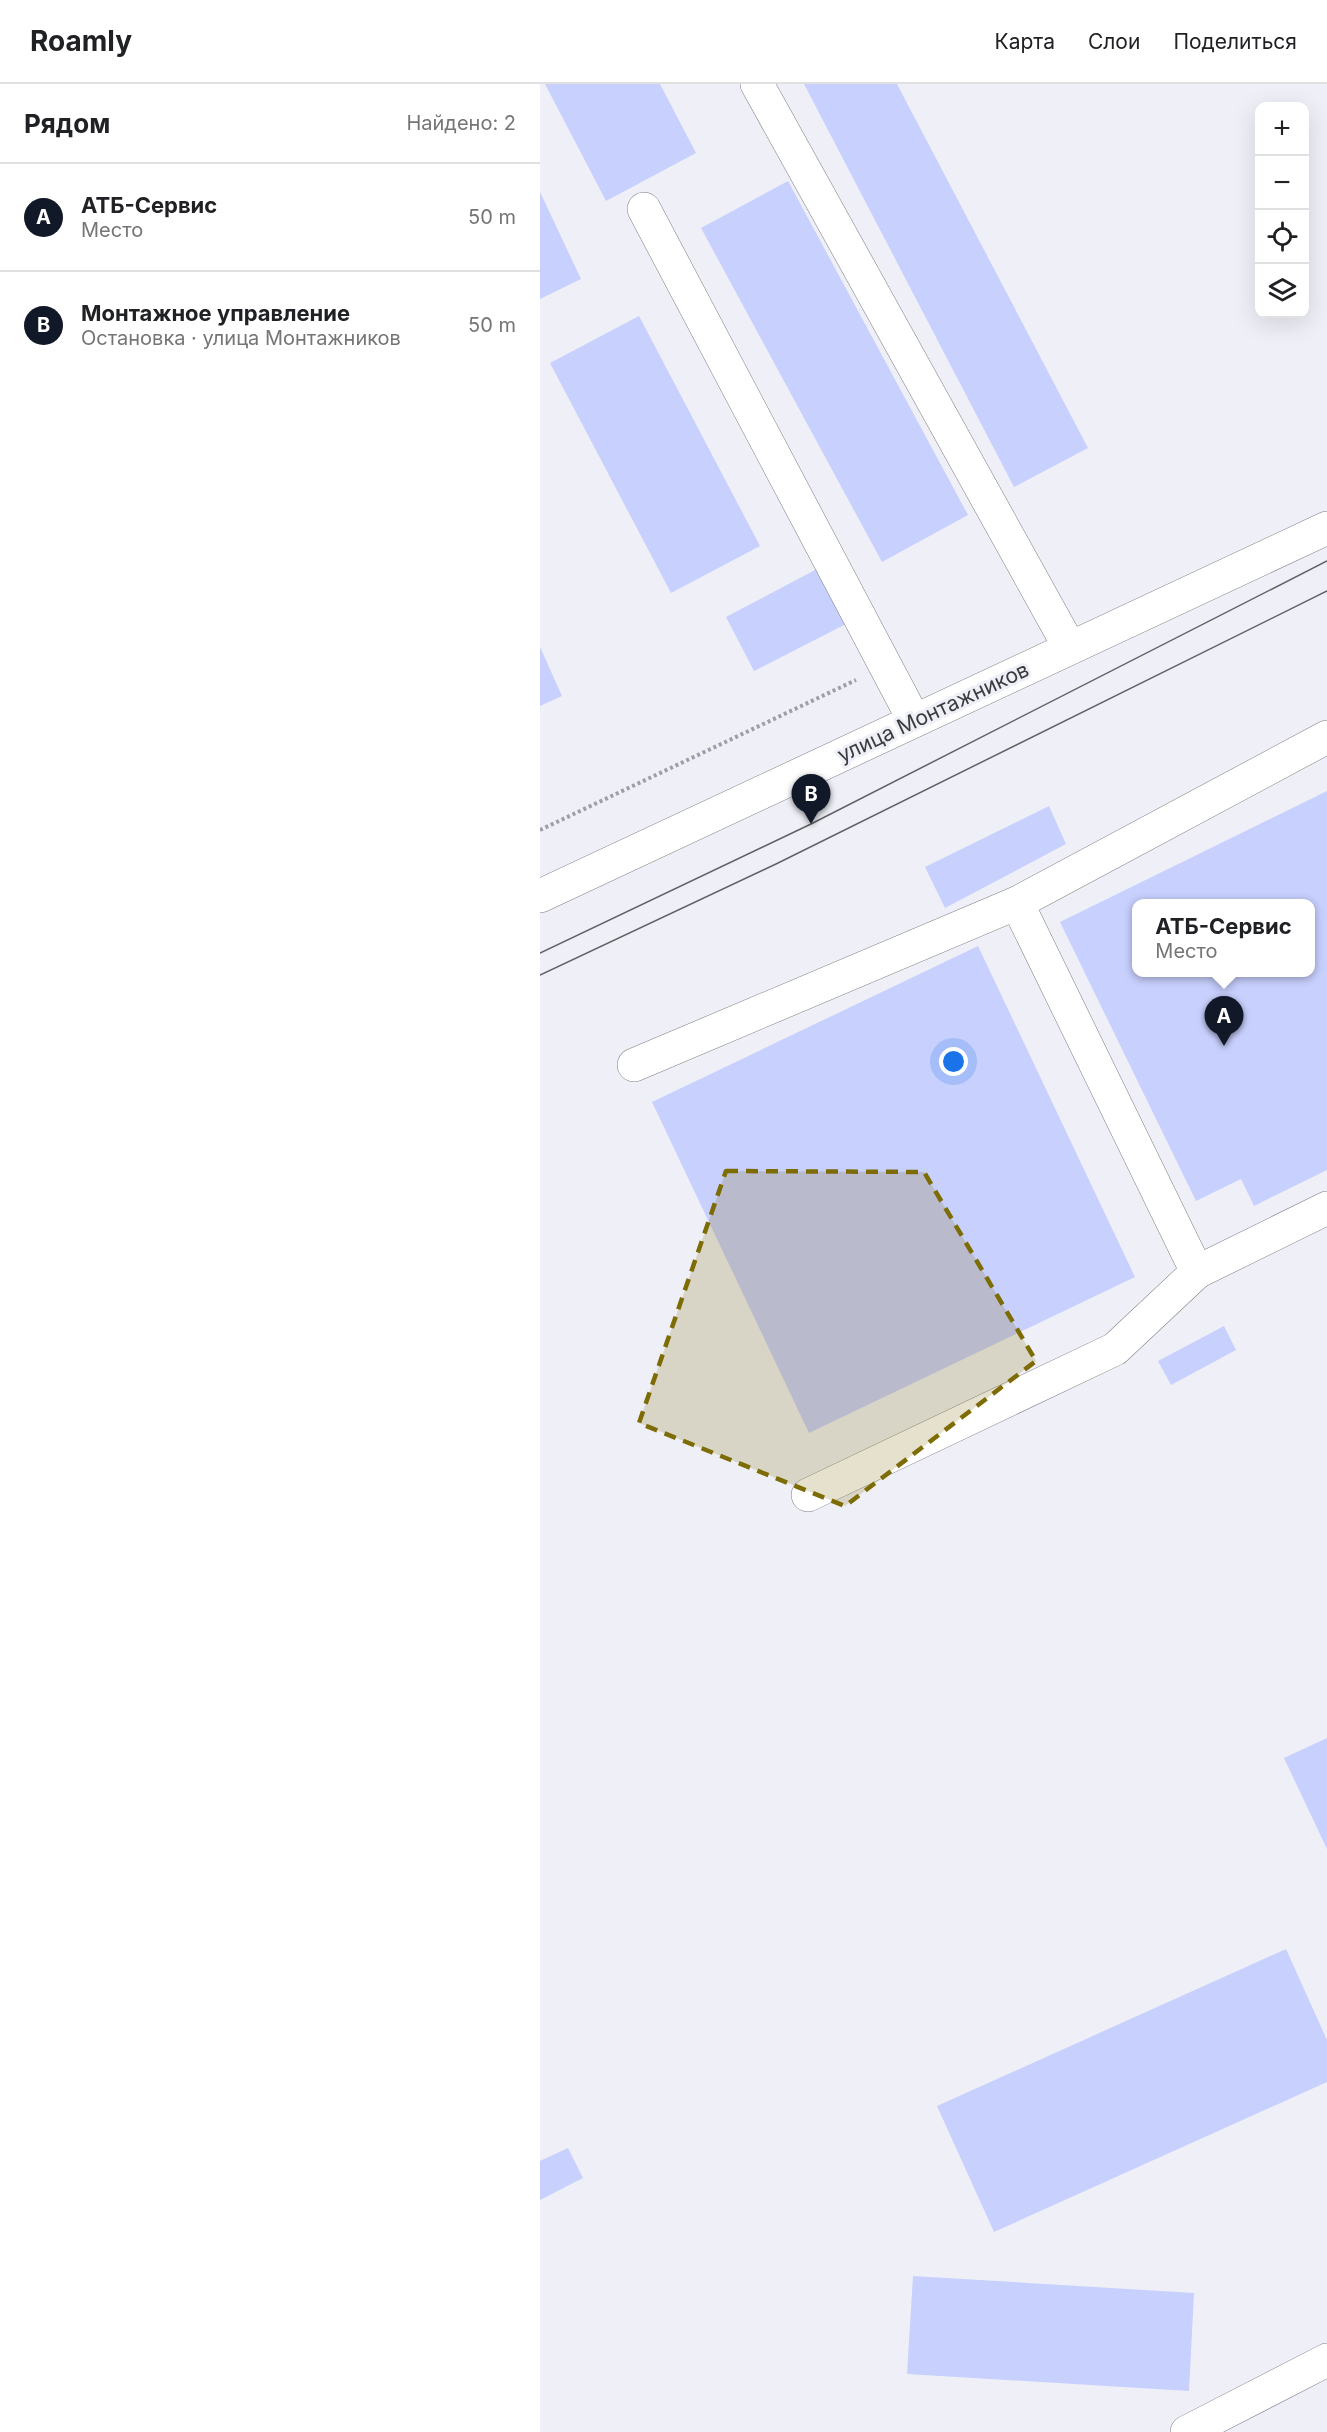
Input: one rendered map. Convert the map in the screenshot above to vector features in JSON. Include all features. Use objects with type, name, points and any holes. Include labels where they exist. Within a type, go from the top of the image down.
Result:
[{"type":"main road","points":[[757,84],[1070,648]]},
{"type":"main road","points":[[644,209],[914,720]]},
{"type":"main road","name":"улица Монтажников","points":[[540,896],[1327,528]]},
{"type":"main road","points":[[634,1065],[1017,903],[1327,737]]},
{"type":"main road","points":[[1017,903],[1197,1272]]},
{"type":"main road","points":[[808,1495],[1115,1349],[1197,1272],[1327,1208]]},
{"type":"main road","points":[[1187,2432],[1327,2360]]},
{"type":"path","points":[[540,830],[886,666]]},
{"type":"highlighted area","points":[[726,1171],[924,1172],[1036,1361],[845,1506],[639,1423]]},
{"type":"building","points":[[545,84],[660,84],[696,153],[606,201]]},
{"type":"building","points":[[804,84],[897,84],[1088,448],[1014,487]]},
{"type":"building","points":[[788,181],[968,515],[882,562],[701,228]]},
{"type":"building","points":[[540,192],[581,279],[540,299]]},
{"type":"building","points":[[639,316],[760,546],[671,593],[550,363]]},
{"type":"building","points":[[817,569],[846,624],[754,671],[726,617]]},
{"type":"building","points":[[540,647],[562,696],[540,706]]},
{"type":"building","points":[[1327,791],[1327,1170],[1254,1206],[1241,1179],[1196,1201],[1060,922]]},
{"type":"building","points":[[1049,806],[1066,844],[945,908],[925,867]]},
{"type":"building","points":[[978,946],[1135,1277],[809,1433],[652,1102]]},
{"type":"building","points":[[1224,1326],[1236,1350],[1171,1385],[1158,1361]]},
{"type":"building","points":[[1327,1738],[1327,1849],[1284,1758]]},
{"type":"building","points":[[1286,1949],[1327,2040],[1327,2082],[994,2232],[937,2106]]},
{"type":"building","points":[[568,2148],[583,2178],[540,2200],[540,2161]]},
{"type":"building","points":[[913,2276],[1194,2293],[1189,2391],[907,2374]]},
{"type":"tram line","points":[[540,953],[811,824],[1327,561]]},
{"type":"tram line","points":[[540,975],[776,864],[1327,591]]},
{"type":"place","name":"Монтажное управление","points":[[811,824]]},
{"type":"place","name":"АТБ-Сервис","points":[[1224,1046]]}]
